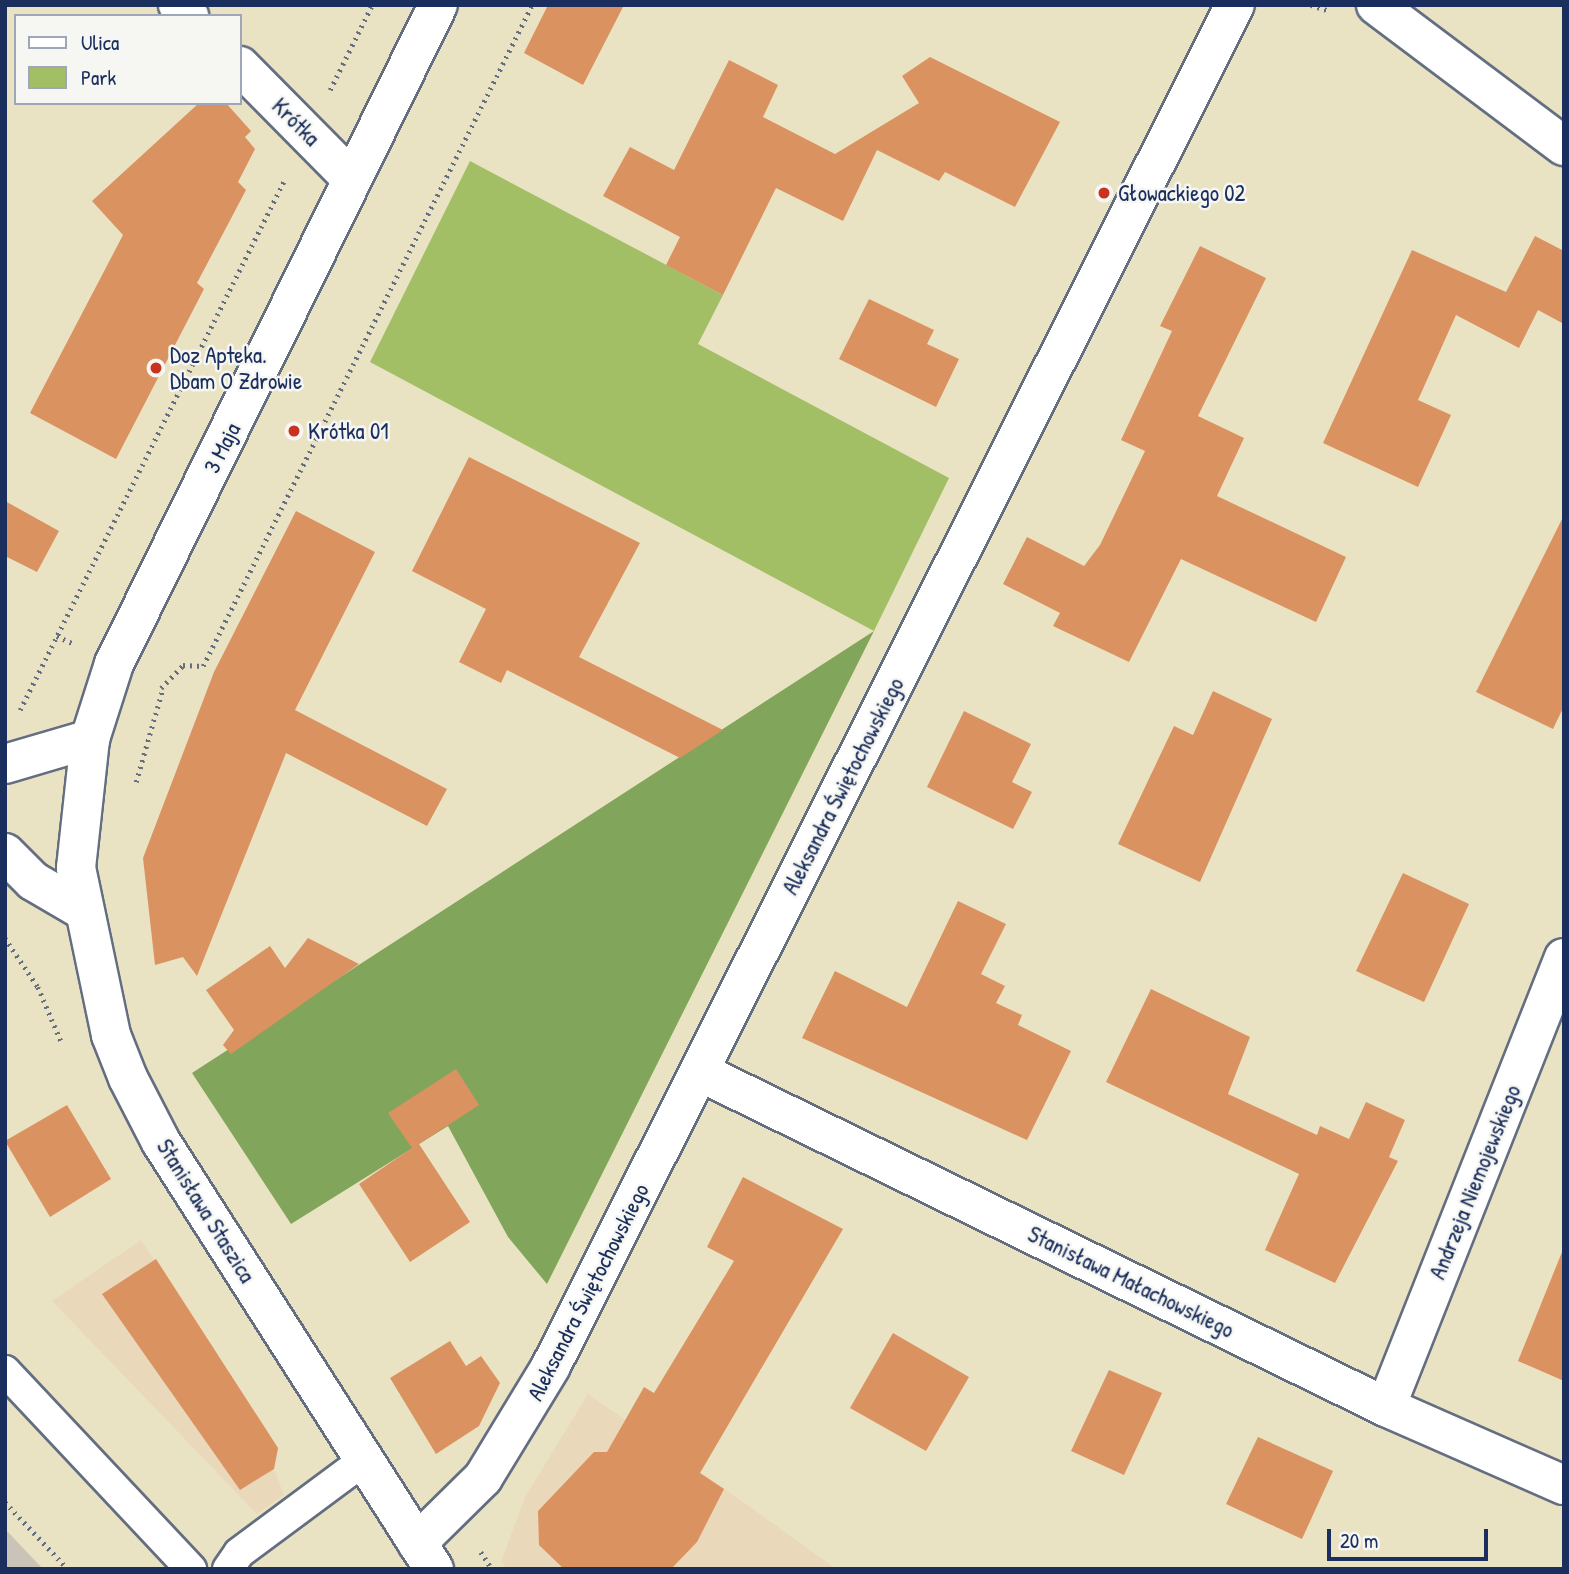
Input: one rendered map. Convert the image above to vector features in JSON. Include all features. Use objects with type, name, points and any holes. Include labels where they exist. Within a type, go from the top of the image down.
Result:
[{"type":"street","name":"3 Maja","points":[[81,909],[77,824],[90,739],[114,664],[438,5]]},
{"type":"street","name":"Aleksandra Świętochowskiego","points":[[426,1556],[453,1511],[518,1427],[700,1072],[1235,5]]},
{"type":"street","points":[[1376,5],[1564,146]]},
{"type":"street","name":"Krótka","points":[[242,68],[351,178]]},
{"type":"street","points":[[5,764],[90,739]]},
{"type":"street","points":[[5,853],[33,881],[81,909]]},
{"type":"street","name":"Stanisława Staszica","points":[[81,909],[111,1035],[150,1121],[363,1461],[426,1556]]},
{"type":"street","name":"Andrzeja Niemojewskiego","points":[[1387,1407],[1564,958]]},
{"type":"street","name":"Stanisława Małachowskiego","points":[[700,1072],[1387,1407],[1564,1485]]},
{"type":"lane","points":[[5,1371],[191,1569]]},
{"type":"lane","points":[[228,1569],[239,1553],[363,1461]]},
{"type":"path","points":[[13,721],[372,5]]},
{"type":"path","points":[[134,790],[163,688],[183,665],[204,666],[531,5]]},
{"type":"path","points":[[1311,5],[1333,12]]},
{"type":"path","points":[[57,636],[163,688]]},
{"type":"path","points":[[5,1502],[68,1569]]},
{"type":"path","points":[[453,1511],[492,1569]]},
{"type":"shaded area","points":[[141,1240],[278,1448],[274,1469],[284,1495],[257,1514],[52,1301]]},
{"type":"shaded area","points":[[588,1394],[836,1569],[506,1569],[501,1562],[525,1497]]},
{"type":"shaded area","points":[[5,1529],[43,1569],[5,1569]]},
{"type":"green space","points":[[470,161],[723,295],[698,344],[949,478],[874,631],[370,362]]},
{"type":"green space","points":[[874,631],[547,1284],[508,1237],[448,1126],[291,1224],[192,1073]]},
{"type":"building","points":[[548,5],[624,5],[583,85],[524,53]]},
{"type":"building","points":[[930,57],[1060,122],[1015,207],[945,172],[939,181],[877,150],[843,221],[776,188],[723,295],[666,265],[680,237],[603,196],[630,147],[674,170],[729,60],[778,85],[763,117],[835,154],[919,103],[902,76]]},
{"type":"building","points":[[197,105],[228,105],[251,131],[245,137],[255,149],[238,182],[246,190],[197,283],[204,289],[116,459],[30,413],[123,235],[92,201]]},
{"type":"building","points":[[1535,236],[1564,251],[1564,324],[1538,310],[1519,348],[1456,315],[1418,400],[1451,415],[1418,487],[1323,443],[1412,250],[1506,292]]},
{"type":"building","points":[[1200,246],[1266,278],[1198,416],[1244,438],[1217,496],[1346,557],[1316,622],[1181,559],[1129,662],[1053,626],[1060,613],[1003,584],[1027,537],[1084,566],[1100,545],[1145,451],[1121,440],[1172,331],[1160,326]]},
{"type":"building","points":[[869,299],[934,330],[927,344],[959,359],[936,407],[839,359]]},
{"type":"building","points":[[469,457],[640,543],[579,657],[723,730],[680,758],[507,670],[501,683],[459,662],[486,609],[412,571]]},
{"type":"building","points":[[5,501],[59,531],[37,572],[5,556]]},
{"type":"building","points":[[296,511],[375,552],[295,710],[447,789],[427,826],[286,753],[197,976],[183,957],[155,965],[143,858],[214,672]]},
{"type":"building","points":[[1564,515],[1564,706],[1553,729],[1476,692]]},
{"type":"building","points":[[1213,691],[1272,719],[1200,882],[1118,844],[1174,726],[1193,735]]},
{"type":"building","points":[[964,711],[1031,744],[1012,782],[1032,792],[1013,829],[927,787]]},
{"type":"building","points":[[1403,873],[1469,904],[1424,1002],[1356,971]]},
{"type":"building","points":[[958,901],[1006,924],[981,974],[1005,986],[996,1003],[1022,1015],[1018,1025],[1071,1051],[1027,1140],[802,1038],[835,971],[907,1007]]},
{"type":"building","points":[[308,938],[359,964],[231,1054],[223,1045],[234,1030],[206,990],[270,946],[285,968]]},
{"type":"building","points":[[1151,989],[1250,1037],[1228,1094],[1317,1135],[1320,1126],[1349,1139],[1366,1102],[1405,1120],[1389,1157],[1398,1161],[1335,1283],[1265,1250],[1299,1174],[1106,1082]]},
{"type":"building","points":[[456,1069],[479,1105],[419,1144],[470,1222],[410,1262],[359,1184],[412,1148],[388,1113]]},
{"type":"building","points":[[67,1105],[111,1179],[50,1217],[5,1141]]},
{"type":"building","points":[[743,1177],[843,1229],[700,1473],[724,1489],[697,1542],[671,1569],[564,1569],[539,1545],[538,1511],[594,1452],[607,1452],[644,1387],[654,1393],[734,1261],[707,1247]]},
{"type":"building","points":[[1564,1252],[1564,1381],[1518,1361]]},
{"type":"building","points":[[156,1259],[278,1448],[274,1469],[240,1490],[102,1294]]},
{"type":"building","points":[[893,1333],[969,1377],[926,1451],[850,1408]]},
{"type":"building","points":[[450,1341],[466,1366],[481,1356],[500,1383],[479,1426],[436,1454],[390,1378]]},
{"type":"building","points":[[1109,1370],[1162,1393],[1124,1475],[1071,1451]]},
{"type":"building","points":[[1258,1437],[1333,1471],[1302,1539],[1226,1504]]},
{"type":"place","name":"Głowackiego 02","points":[[1104,193]]},
{"type":"place","name":"Doz Apteka. Dbam O Zdrowie","points":[[156,368]]},
{"type":"place","name":"Krótka 01","points":[[294,431]]}]
